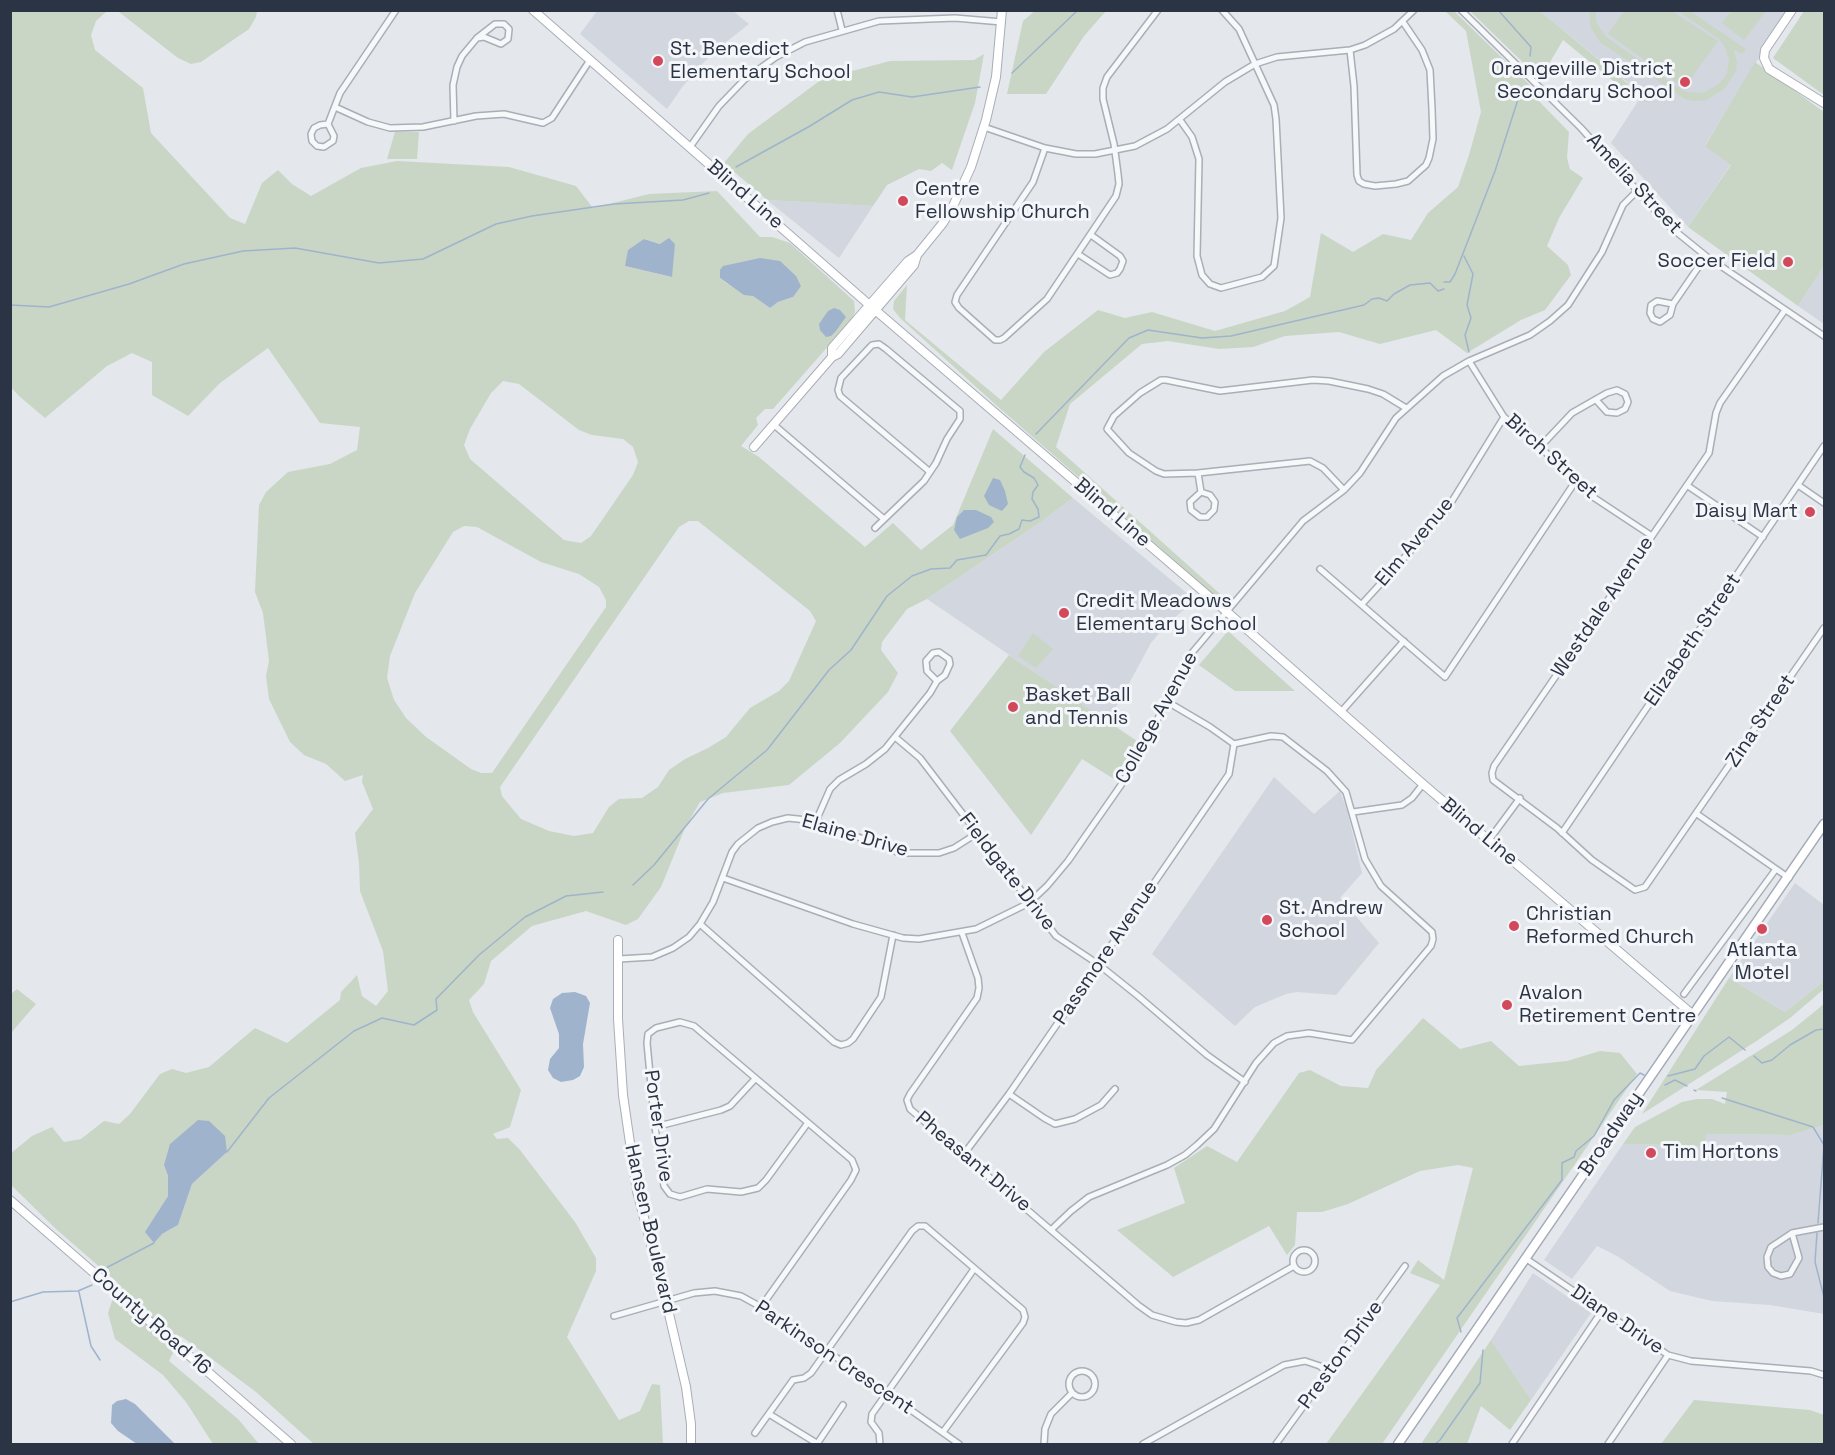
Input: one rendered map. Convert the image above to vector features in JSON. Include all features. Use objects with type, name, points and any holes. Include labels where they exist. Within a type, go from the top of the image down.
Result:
[{"type":"main road","name":"Broadway","points":[[1398,1444],[1824,824]]},
{"type":"street","points":[[328,124],[314,128],[311,134],[312,141],[317,146],[324,147],[333,141],[328,124],[340,93],[396,10]]},
{"type":"street","name":"Blind Line","points":[[533,10],[873,308],[1692,1014]]},
{"type":"street","points":[[837,10],[842,30]]},
{"type":"street","points":[[753,447],[832,357],[832,348],[873,308],[908,261],[918,255],[943,223],[954,204],[971,167],[984,127],[996,77],[1002,10]]},
{"type":"street","points":[[1045,148],[1033,182],[957,295],[955,302],[995,340],[1000,340],[1047,299],[1116,196],[1119,184],[1115,152],[1102,99],[1103,88],[1107,77],[1158,10]]},
{"type":"street","points":[[1180,120],[1192,137],[1199,159],[1197,256],[1202,274],[1210,284],[1221,288],[1262,277],[1274,266],[1281,218],[1274,105],[1239,29],[1222,10]]},
{"type":"street","points":[[984,127],[1045,148],[1076,154],[1115,152],[1154,137],[1180,120],[1225,82],[1255,64],[1278,57],[1350,50],[1374,41],[1403,22],[1414,10]]},
{"type":"street","name":"Amelia Street","points":[[1461,10],[1581,128],[1670,226],[1706,256],[1824,336]]},
{"type":"street","points":[[1792,10],[1766,49],[1764,58],[1769,69],[1824,103]]},
{"type":"street","points":[[690,147],[728,96],[755,71],[794,47],[842,30],[879,21],[918,16],[1002,22]]},
{"type":"street","points":[[1350,50],[1359,181],[1375,186],[1408,180],[1426,165],[1429,158],[1432,139],[1432,109],[1430,70],[1422,50],[1403,22]]},
{"type":"street","points":[[454,121],[453,86],[462,56],[477,38],[495,24],[504,24],[509,29],[508,39],[501,44],[477,38]]},
{"type":"street","points":[[335,107],[368,122],[390,128],[423,127],[476,116],[504,114],[543,123],[552,118],[590,60]]},
{"type":"street","name":"College Avenue","points":[[723,878],[853,924],[893,935],[919,939],[962,933],[993,922],[1029,903],[1068,861],[1121,785],[1191,654],[1226,611],[1303,521],[1344,490],[1360,473],[1396,418],[1406,408],[1443,376],[1530,335],[1568,305],[1602,252],[1623,205],[1638,190]]},
{"type":"street","points":[[1078,254],[1110,276],[1120,269],[1123,261],[1120,256],[1091,235]]},
{"type":"street","points":[[1673,304],[1658,301],[1651,305],[1650,313],[1653,319],[1660,322],[1670,315],[1673,304],[1706,256]]},
{"type":"street","name":"Westdale Avenue","points":[[1520,798],[1493,780],[1494,766],[1688,486],[1709,453],[1720,403],[1785,310]]},
{"type":"street","points":[[875,528],[913,493],[930,472],[960,419],[960,411],[879,344],[867,349],[841,378],[838,390],[840,396],[930,472]]},
{"type":"street","name":"Birch Street","points":[[1469,362],[1504,417],[1540,447],[1590,495],[1652,536]]},
{"type":"street","points":[[1344,490],[1323,468],[1310,461],[1198,473],[1164,474],[1129,453],[1107,429],[1114,416],[1140,393],[1161,380],[1220,391],[1313,380],[1329,381],[1383,394],[1406,408]]},
{"type":"street","points":[[1540,447],[1572,413],[1597,401],[1607,393],[1617,390],[1625,394],[1628,402],[1625,409],[1617,413],[1608,412],[1597,401]]},
{"type":"street","name":"Elm Avenue","points":[[1362,604],[1444,514],[1504,417]]},
{"type":"street","points":[[773,424],[884,519]]},
{"type":"street","name":"Elizabeth Street","points":[[1562,833],[1824,446]]},
{"type":"street","points":[[1198,473],[1201,492]]},
{"type":"street","points":[[1320,569],[1445,677],[1575,482]]},
{"type":"street","points":[[1798,485],[1824,502]]},
{"type":"street","points":[[1688,486],[1763,537]]},
{"type":"street","points":[[1201,492],[1209,495],[1215,502],[1214,510],[1207,517],[1200,517],[1191,510],[1190,502],[1201,492]]},
{"type":"street","name":"Zina Street","points":[[1562,833],[1592,860],[1635,890],[1645,887],[1824,627]]},
{"type":"street","points":[[1341,712],[1404,641]]},
{"type":"street","points":[[816,821],[830,789],[878,754],[895,737],[937,681],[945,675],[950,664],[949,659],[939,652],[933,653],[926,661],[927,671],[937,681]]},
{"type":"street","points":[[1051,1230],[1089,1197],[1167,1165],[1185,1155],[1214,1129],[1268,1049],[1287,1036],[1309,1033],[1352,1040],[1431,946],[1433,939],[1432,932],[1381,886],[1365,859],[1346,792],[1338,782],[1283,737],[1271,736],[1233,744],[1166,700]]},
{"type":"street","name":"Fieldgate Drive","points":[[895,737],[920,758],[1056,936],[1098,964],[1207,1055],[1245,1082]]},
{"type":"street","name":"Passmore Avenue","points":[[964,1154],[1009,1094],[1229,774],[1233,744]]},
{"type":"street","points":[[1353,812],[1402,805],[1412,798],[1423,784]]},
{"type":"street","points":[[1489,840],[1520,798],[1562,833]]},
{"type":"street","points":[[1697,814],[1789,878]]},
{"type":"street","name":"Elaine Drive","points":[[723,878],[732,852],[744,838],[758,828],[788,818],[816,821],[900,853],[939,854],[954,849],[976,834]]},
{"type":"street","points":[[1684,994],[1776,869]]},
{"type":"street","points":[[619,959],[652,957],[673,948],[689,937],[713,903],[723,878]]},
{"type":"street","points":[[700,924],[834,1042],[841,1045],[853,1039],[881,997],[893,935]]},
{"type":"street","name":"Pheasant Drive","points":[[962,933],[978,978],[977,998],[907,1100],[910,1109],[1152,1315],[1176,1322],[1186,1323],[1199,1320],[1294,1266]]},
{"type":"street","name":"Hansen Boulevard","points":[[618,940],[618,1019],[623,1095],[637,1191],[686,1386],[691,1444]]},
{"type":"street","name":"Porter Drive","points":[[755,1079],[694,1026],[680,1022],[656,1028],[646,1037],[655,1127],[666,1190],[675,1197],[707,1189],[741,1192],[758,1188],[807,1124]]},
{"type":"street","points":[[655,1127],[730,1106],[755,1079],[852,1160],[856,1170],[851,1180],[761,1307]]},
{"type":"street","points":[[1009,1094],[1055,1124],[1075,1119],[1101,1105],[1115,1089]]},
{"type":"street","name":"County Road 16","points":[[10,1200],[291,1444]]},
{"type":"street","points":[[755,1433],[793,1380],[804,1378],[811,1373],[918,1226],[925,1226],[1023,1310],[1025,1317],[1023,1323],[1014,1332],[943,1432]]},
{"type":"street","points":[[1792,1233],[1799,1258],[1790,1274],[1781,1276],[1768,1267],[1767,1257],[1771,1247],[1792,1233],[1824,1227]]},
{"type":"street","points":[[1300,1251],[1307,1251],[1313,1255],[1314,1265],[1307,1271],[1299,1271],[1294,1266],[1294,1258],[1300,1251]]},
{"type":"street","name":"Diane Drive","points":[[1525,1258],[1668,1355],[1690,1361],[1811,1371],[1824,1375]]},
{"type":"street","name":"Preston Drive","points":[[1276,1444],[1405,1266]]},
{"type":"street","points":[[880,1444],[880,1436],[872,1425],[871,1418],[875,1409],[888,1394],[974,1269]]},
{"type":"street","name":"Parkinson Crescent","points":[[614,1316],[694,1293],[715,1291],[741,1296],[827,1351],[959,1444]]},
{"type":"street","points":[[1512,1444],[1602,1311]]},
{"type":"street","points":[[1608,1444],[1668,1355]]},
{"type":"street","points":[[1143,1444],[1284,1365],[1305,1361],[1320,1366],[1328,1373]]},
{"type":"street","points":[[1082,1371],[1092,1376],[1094,1387],[1089,1395],[1080,1397],[1072,1393],[1069,1384],[1072,1375],[1082,1371]]},
{"type":"street","points":[[1044,1444],[1045,1429],[1051,1414],[1072,1393]]},
{"type":"street","points":[[769,1414],[817,1444],[843,1405]]},
{"type":"shaded area","name":"St. Benedict Elementary School","points":[[597,11],[733,11],[749,24],[700,66],[667,109],[580,34]]},
{"type":"shaded area","name":"Orangeville District Secondary School","points":[[1540,11],[1788,11],[1705,145],[1731,164],[1688,227],[1611,143],[1638,101],[1650,101]]},
{"type":"shaded area","points":[[767,200],[873,206],[839,258]]},
{"type":"shaded area","points":[[1824,266],[1824,324],[1798,306]]},
{"type":"shaded area","name":"Credit Meadows Elementary School","points":[[1073,498],[1195,600],[1164,627],[1151,643],[1108,722],[927,599]]},
{"type":"shaded area","name":"St. Andrew School","points":[[1274,777],[1314,814],[1340,791],[1347,810],[1362,873],[1340,898],[1379,943],[1336,995],[1297,992],[1286,994],[1255,1007],[1235,1026],[1152,954]]},
{"type":"shaded area","points":[[1795,883],[1824,905],[1824,981],[1785,1012],[1729,978]]},
{"type":"shaded area","points":[[1824,1125],[1824,1314],[1770,1305],[1712,1301],[1670,1291],[1617,1256],[1597,1246],[1572,1279],[1544,1260],[1623,1144],[1704,1146],[1705,1134],[1791,1135]]},
{"type":"shaded area","points":[[1533,1273],[1591,1313],[1531,1400],[1491,1340]]},
{"type":"green space","points":[[257,10],[249,29],[201,62],[191,64],[178,58],[119,12],[111,11]]},
{"type":"green space","points":[[1036,10],[1106,11],[1084,36],[1046,94],[1007,94],[1023,21]]},
{"type":"green space","points":[[1732,10],[1766,11],[1744,40],[1722,23]]},
{"type":"green space","points":[[11,11],[107,11],[96,21],[91,35],[95,50],[143,88],[151,133],[230,218],[245,224],[262,183],[278,170],[292,184],[311,196],[361,168],[397,161],[509,167],[576,186],[593,208],[649,194],[717,191],[760,237],[772,237],[790,243],[854,301],[855,312],[852,319],[773,409],[765,409],[756,418],[758,425],[741,446],[759,457],[865,547],[893,523],[921,550],[953,525],[993,429],[1073,498],[927,599],[907,609],[882,642],[881,650],[898,673],[888,692],[840,743],[789,785],[723,793],[700,802],[685,828],[661,887],[638,919],[626,925],[586,911],[532,926],[491,961],[484,984],[469,1000],[473,1012],[521,1090],[510,1127],[493,1134],[497,1139],[508,1138],[520,1150],[575,1222],[596,1258],[596,1271],[567,1337],[619,1420],[640,1411],[652,1384],[660,1385],[663,1444],[314,1444],[256,1392],[181,1336],[169,1361],[238,1419],[259,1444],[213,1444],[186,1402],[163,1375],[115,1339],[108,1313],[118,1283],[56,1229],[11,1185],[10,1154],[32,1136],[52,1127],[64,1142],[81,1139],[104,1121],[119,1124],[130,1114],[160,1074],[172,1069],[186,1073],[209,1067],[255,1028],[287,1043],[340,1000],[341,992],[357,975],[362,996],[376,1006],[388,991],[383,951],[360,891],[355,833],[373,809],[362,782],[363,775],[345,781],[326,764],[304,755],[290,742],[269,699],[266,676],[269,661],[263,613],[255,592],[259,505],[266,492],[288,472],[330,464],[357,450],[360,427],[320,423],[268,348],[220,383],[188,416],[152,395],[152,362],[132,353],[107,366],[45,418],[10,386]],"holes":[[[644,239],[661,244],[672,277],[625,266]],[[720,270],[793,297],[778,302],[770,308],[753,296],[720,278]],[[503,381],[519,384],[579,430],[592,435],[623,439],[633,447],[638,462],[633,475],[591,536],[581,543],[564,540],[470,459],[464,445],[470,429],[491,393]],[[689,521],[698,521],[810,611],[816,621],[789,681],[779,691],[750,708],[726,737],[669,770],[658,787],[642,798],[619,799],[609,807],[593,833],[574,836],[549,831],[521,819],[502,796],[500,787],[679,527]],[[464,526],[477,527],[541,562],[579,574],[599,587],[606,600],[606,607],[492,773],[481,773],[471,769],[426,737],[406,718],[394,700],[387,678],[390,656],[415,593],[453,532]],[[227,1152],[192,1184],[178,1225],[162,1234],[146,1232],[168,1196],[168,1176],[164,1165]]]},
{"type":"green space","points":[[1445,11],[1454,11],[1534,89],[1532,94],[1569,132],[1567,158],[1570,169],[1583,178],[1559,218],[1547,246],[1568,265],[1571,275],[1545,310],[1521,320],[1467,353],[1436,330],[1380,344],[1339,332],[1285,336],[1253,347],[1219,349],[1168,341],[1142,344],[1070,404],[1056,447],[1228,601],[1220,600],[996,405],[900,318],[893,309],[894,301],[907,285],[905,320],[1001,400],[1044,352],[1098,310],[1125,318],[1152,312],[1215,331],[1285,311],[1310,297],[1321,233],[1353,252],[1383,234],[1411,240],[1428,213],[1458,187],[1481,112],[1466,31]]},
{"type":"green space","points":[[1470,11],[1540,11],[1650,102],[1638,101],[1563,40],[1540,79]]},
{"type":"green space","points":[[1589,11],[1596,11],[1596,22],[1606,37],[1680,89],[1688,92],[1703,93],[1719,84],[1727,74],[1729,59],[1719,39],[1678,11],[1690,11],[1746,49],[1742,54],[1734,50],[1737,62],[1736,71],[1725,88],[1706,100],[1685,99],[1600,42],[1591,28]]},
{"type":"green space","points":[[1624,11],[1672,11],[1718,41],[1684,88],[1608,34]]},
{"type":"green space","points":[[1804,11],[1824,11],[1824,95],[1773,58]]},
{"type":"green space","points":[[984,54],[975,103],[952,170],[942,163],[931,171],[919,169],[887,185],[873,206],[767,200],[724,163],[748,134],[822,79],[890,61],[974,60]]},
{"type":"green space","points":[[1755,62],[1824,112],[1824,266],[1798,306],[1688,227],[1731,165],[1705,146]]},
{"type":"green space","points":[[395,132],[419,132],[417,159],[387,159]]},
{"type":"green space","points":[[1228,631],[1295,691],[1235,691],[1199,665]]},
{"type":"green space","points":[[1033,633],[1053,649],[1036,668],[1018,656]]},
{"type":"green space","points":[[1009,655],[1137,741],[1114,779],[1082,759],[1031,835],[950,731]]},
{"type":"green space","points":[[1729,978],[1785,1012],[1824,981],[1824,989],[1790,1018],[1642,1114]]},
{"type":"green space","points":[[17,989],[36,1004],[11,1033],[11,994]]},
{"type":"green space","points":[[1824,1004],[1824,1125],[1791,1135],[1706,1134],[1704,1146],[1623,1144],[1635,1127],[1682,1102],[1712,1099],[1725,1104],[1727,1092],[1696,1090],[1792,1030]]},
{"type":"green space","points":[[1423,1018],[1460,1049],[1491,1041],[1519,1066],[1567,1061],[1600,1051],[1620,1053],[1637,1074],[1382,1444],[1326,1444],[1440,1285],[1410,1273],[1418,1260],[1444,1280],[1473,1168],[1458,1165],[1420,1171],[1348,1204],[1322,1212],[1297,1212],[1295,1245],[1287,1255],[1269,1226],[1173,1277],[1117,1230],[1185,1203],[1174,1168],[1207,1146],[1237,1162],[1299,1073],[1310,1070],[1341,1086],[1368,1088],[1376,1070]]},
{"type":"green space","points":[[1491,1340],[1531,1400],[1510,1430],[1481,1406],[1467,1444],[1421,1444]]},
{"type":"green space","points":[[1694,1400],[1810,1410],[1824,1415],[1824,1444],[1661,1444]]},
{"type":"water","points":[[669,238],[675,244],[672,277],[625,266],[628,250],[644,239],[660,244]]},
{"type":"water","points":[[760,258],[780,261],[796,276],[801,286],[793,297],[778,302],[770,308],[753,296],[744,295],[720,278],[720,270],[723,266]]},
{"type":"water","points":[[834,308],[840,310],[846,317],[831,336],[826,337],[820,330],[819,324],[828,311]]},
{"type":"water","points":[[993,478],[1000,480],[1005,491],[1008,504],[1002,511],[989,505],[984,496]]},
{"type":"water","points":[[964,510],[976,510],[991,517],[994,522],[988,528],[960,539],[954,530],[957,517]]},
{"type":"water","points":[[575,992],[586,996],[590,1003],[583,1044],[584,1067],[580,1076],[561,1082],[553,1078],[548,1070],[550,1059],[559,1048],[559,1034],[550,1008],[553,999],[562,993]]},
{"type":"water","points":[[198,1120],[209,1121],[225,1136],[227,1152],[192,1184],[178,1225],[162,1234],[154,1243],[145,1232],[168,1196],[168,1176],[164,1165],[170,1144]]},
{"type":"water","points":[[126,1399],[135,1404],[175,1444],[137,1444],[118,1431],[111,1423],[112,1405]]},
{"type":"waterway","points":[[1012,73],[1078,10]]},
{"type":"waterway","points":[[1498,10],[1531,47],[1530,56]]},
{"type":"waterway","points":[[736,167],[852,100],[879,92],[912,97],[980,87]]},
{"type":"waterway","points":[[1444,282],[1450,282],[1455,274],[1495,171],[1521,90]]},
{"type":"waterway","points":[[10,305],[49,307],[129,284],[184,264],[243,251],[295,248],[379,263],[423,259],[496,224],[532,216],[614,204],[683,200],[709,193]]},
{"type":"waterway","points":[[1464,256],[1473,274],[1467,305],[1471,318],[1465,335],[1469,352]]},
{"type":"waterway","points":[[1036,434],[1129,338],[1148,330],[1202,338],[1231,336],[1364,305],[1372,299],[1379,298],[1387,301],[1410,285],[1430,283],[1438,291],[1444,289]]},
{"type":"waterway","points":[[633,885],[654,865],[708,799],[767,750],[829,670],[851,650],[887,596],[912,576],[931,569],[950,568],[957,560],[986,555],[1000,536],[1019,529],[1022,520],[1030,521],[1039,517],[1038,509],[1032,499],[1033,492],[1038,485],[1034,478],[1020,467],[1025,455]]},
{"type":"waterway","points":[[227,1152],[269,1098],[354,1031],[382,1018],[414,1025],[437,1010],[436,999],[479,955],[525,917],[566,896],[603,892]]},
{"type":"waterway","points":[[1754,1056],[1762,1063],[1772,1060],[1790,1045],[1816,1030],[1824,1029]]},
{"type":"waterway","points":[[1668,1076],[1695,1069],[1704,1056],[1729,1037],[1745,1050]]},
{"type":"waterway","points":[[1461,1332],[1457,1318],[1562,1180],[1562,1163],[1574,1157],[1576,1151],[1594,1136],[1614,1100],[1640,1073],[1644,1075]]},
{"type":"waterway","points":[[1665,1085],[1675,1080],[1687,1086]]},
{"type":"waterway","points":[[1722,1098],[1813,1127],[1824,1145],[1818,1223]]},
{"type":"waterway","points":[[1817,1233],[1815,1262],[1824,1297]]},
{"type":"waterway","points":[[104,1269],[154,1243]]},
{"type":"waterway","points":[[10,1302],[43,1292],[78,1291],[92,1285]]},
{"type":"waterway","points":[[79,1292],[91,1346],[100,1360]]},
{"type":"waterway","points":[[1435,1444],[1480,1383],[1483,1350]]},
{"type":"place","name":"St. Benedict Elementary School","points":[[658,61]]},
{"type":"place","name":"Orangeville District Secondary School","points":[[1685,82]]},
{"type":"place","name":"Centre Fellowship Church","points":[[903,201]]},
{"type":"place","name":"Soccer Field","points":[[1788,262]]},
{"type":"place","name":"Daisy Mart","points":[[1810,512]]},
{"type":"place","name":"Credit Meadows Elementary School","points":[[1064,613]]},
{"type":"place","name":"Basket Ball and Tennis","points":[[1013,707]]},
{"type":"place","name":"St. Andrew School","points":[[1267,920]]},
{"type":"place","name":"Christian Reformed Church","points":[[1514,926]]},
{"type":"place","name":"Atlanta Motel","points":[[1762,929]]},
{"type":"place","name":"Avalon Retirement Centre","points":[[1507,1005]]},
{"type":"place","name":"Tim Hortons","points":[[1651,1153]]}]
